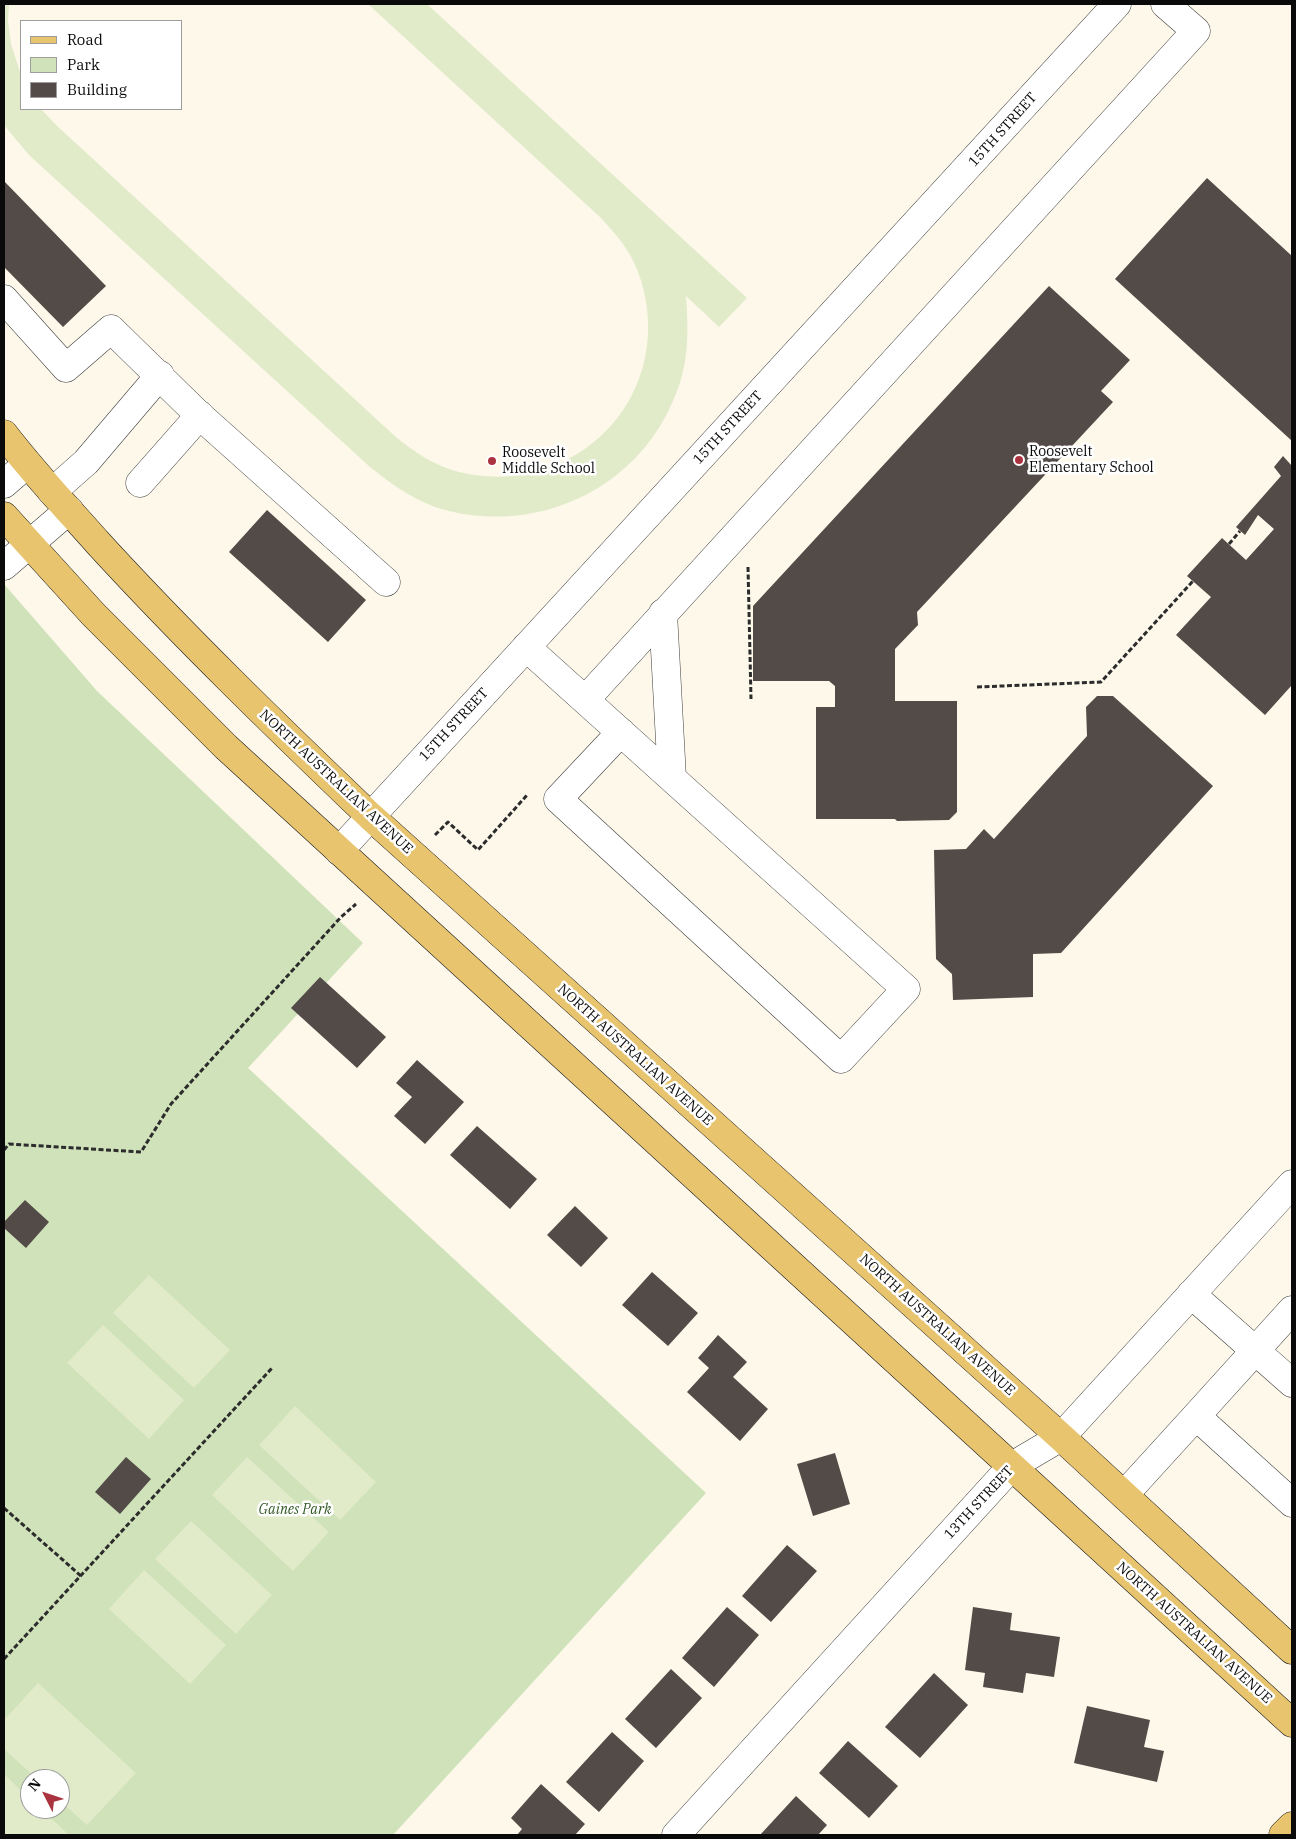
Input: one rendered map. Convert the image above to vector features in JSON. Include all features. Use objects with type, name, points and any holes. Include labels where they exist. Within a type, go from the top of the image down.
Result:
[{"type":"main road","name":"NORTH AUSTRALIAN AVENUE","points":[[4,434],[26,464],[132,580],[258,709],[370,816],[1061,1437],[1292,1650]]},
{"type":"main road","name":"NORTH AUSTRALIAN AVENUE","points":[[4,516],[93,614],[226,747],[1292,1723]]},
{"type":"main road","points":[[1284,1835],[1292,1826]]},
{"type":"street","name":"15TH STREET","points":[[339,851],[1117,4]]},
{"type":"street","points":[[585,700],[1196,31],[1165,4]]},
{"type":"street","points":[[4,299],[66,368],[111,329],[200,415],[386,582]]},
{"type":"street","points":[[4,566],[30,545],[86,462],[160,375]]},
{"type":"street","points":[[140,483],[200,415]]},
{"type":"street","points":[[4,484],[26,464]]},
{"type":"street","points":[[663,613],[672,778]]},
{"type":"street","points":[[526,647],[906,989],[841,1059],[558,799],[620,732]]},
{"type":"street","name":"13TH STREET","points":[[676,1835],[1012,1466],[1061,1437],[1292,1184]]},
{"type":"street","points":[[1191,1294],[1292,1383]]},
{"type":"street","points":[[1124,1495],[1292,1310]]},
{"type":"street","points":[[1196,1416],[1292,1503]]},
{"type":"path","points":[[1229,544],[1240,532]]},
{"type":"path","points":[[748,564],[751,699]]},
{"type":"path","points":[[977,687],[1101,682],[1193,581]]},
{"type":"path","points":[[432,837],[448,822],[478,850],[530,793]]},
{"type":"path","points":[[4,1150],[9,1144],[141,1152],[171,1104],[341,917],[376,885]]},
{"type":"path","points":[[4,1659],[272,1368]]},
{"type":"path","points":[[4,1508],[81,1576]]},
{"type":"green space","points":[[4,4],[9,4],[8,21],[11,44],[20,72],[20,110],[42,110],[397,438],[434,463],[459,472],[494,477],[527,474],[559,464],[587,448],[611,426],[630,399],[643,368],[648,333],[646,302],[634,262],[619,239],[601,218],[368,4],[427,4],[747,298],[719,327],[686,296],[687,348],[681,379],[667,415],[646,446],[621,471],[591,492],[558,506],[523,515],[486,516],[449,511],[417,499],[370,467],[29,155],[4,125]]},
{"type":"green space","name":"Gaines Park","points":[[4,584],[97,691],[363,943],[248,1068],[706,1493],[393,1835],[4,1835]]},
{"type":"green space","points":[[149,1275],[230,1350],[194,1388],[113,1313]]},
{"type":"green space","points":[[103,1325],[184,1400],[149,1439],[67,1363]]},
{"type":"green space","points":[[295,1406],[376,1482],[340,1520],[259,1445]]},
{"type":"green space","points":[[247,1457],[329,1532],[293,1571],[212,1495]]},
{"type":"green space","points":[[191,1521],[272,1595],[236,1634],[155,1559]]},
{"type":"green space","points":[[144,1570],[226,1645],[190,1684],[109,1609]]},
{"type":"green space","points":[[38,1683],[136,1773],[87,1825],[70,1810],[70,1769],[26,1769],[4,1749],[4,1720]]},
{"type":"green space","points":[[4,1774],[20,1789],[20,1819],[52,1819],[69,1835],[4,1835]]},
{"type":"building","points":[[1207,178],[1292,256],[1292,441],[1115,279]]},
{"type":"building","points":[[4,181],[106,286],[63,327],[4,267]]},
{"type":"building","points":[[1049,286],[1130,360],[1101,391],[1113,402],[917,612],[918,625],[895,649],[895,701],[957,701],[957,812],[949,820],[816,819],[816,707],[835,707],[835,686],[829,681],[753,681],[753,606]]},
{"type":"building","points":[[1283,456],[1292,466],[1292,685],[1265,715],[1176,635],[1211,597],[1187,576],[1222,538],[1246,560],[1274,529],[1258,515],[1245,535],[1236,527],[1281,476],[1274,467]]},
{"type":"building","points":[[267,510],[366,600],[328,642],[229,552]]},
{"type":"building","points":[[1097,696],[1113,696],[1213,786],[1061,953],[1033,954],[1033,997],[953,1000],[952,974],[936,959],[934,850],[966,849],[984,829],[994,839],[1087,736],[1086,707]]},
{"type":"building","points":[[320,977],[386,1037],[357,1068],[291,1008]]},
{"type":"building","points":[[417,1060],[464,1102],[425,1144],[394,1116],[412,1097],[396,1083]]},
{"type":"building","points":[[477,1126],[537,1179],[510,1209],[450,1155]]},
{"type":"building","points":[[25,1200],[49,1222],[26,1248],[4,1228],[4,1222]]},
{"type":"building","points":[[575,1206],[608,1238],[581,1267],[547,1235]]},
{"type":"building","points":[[652,1272],[698,1313],[668,1346],[622,1305]]},
{"type":"building","points":[[718,1335],[747,1362],[733,1377],[768,1409],[740,1441],[687,1392],[709,1368],[698,1358]]},
{"type":"building","points":[[835,1453],[850,1504],[813,1516],[797,1464]]},
{"type":"building","points":[[126,1457],[151,1479],[120,1514],[95,1492]]},
{"type":"building","points":[[787,1545],[817,1571],[771,1622],[742,1596]]},
{"type":"building","points":[[727,1607],[759,1635],[714,1687],[682,1658]]},
{"type":"building","points":[[973,1607],[1012,1613],[1010,1630],[1060,1637],[1054,1677],[1026,1673],[1023,1693],[983,1687],[985,1673],[965,1670]]},
{"type":"building","points":[[671,1669],[702,1698],[656,1748],[625,1719]]},
{"type":"building","points":[[934,1673],[968,1705],[920,1758],[885,1727]]},
{"type":"building","points":[[1087,1706],[1150,1720],[1144,1747],[1164,1751],[1157,1782],[1074,1763]]},
{"type":"building","points":[[612,1732],[644,1761],[599,1812],[566,1782]]},
{"type":"building","points":[[848,1741],[898,1786],[869,1818],[819,1773]]},
{"type":"building","points":[[541,1784],[585,1824],[575,1835],[517,1835],[522,1829],[511,1818]]},
{"type":"building","points":[[796,1796],[827,1825],[818,1835],[760,1835]]},
{"type":"place","name":"Roosevelt Elementary School","points":[[1019,460]]},
{"type":"place","name":"Roosevelt Middle School","points":[[492,461]]}]
